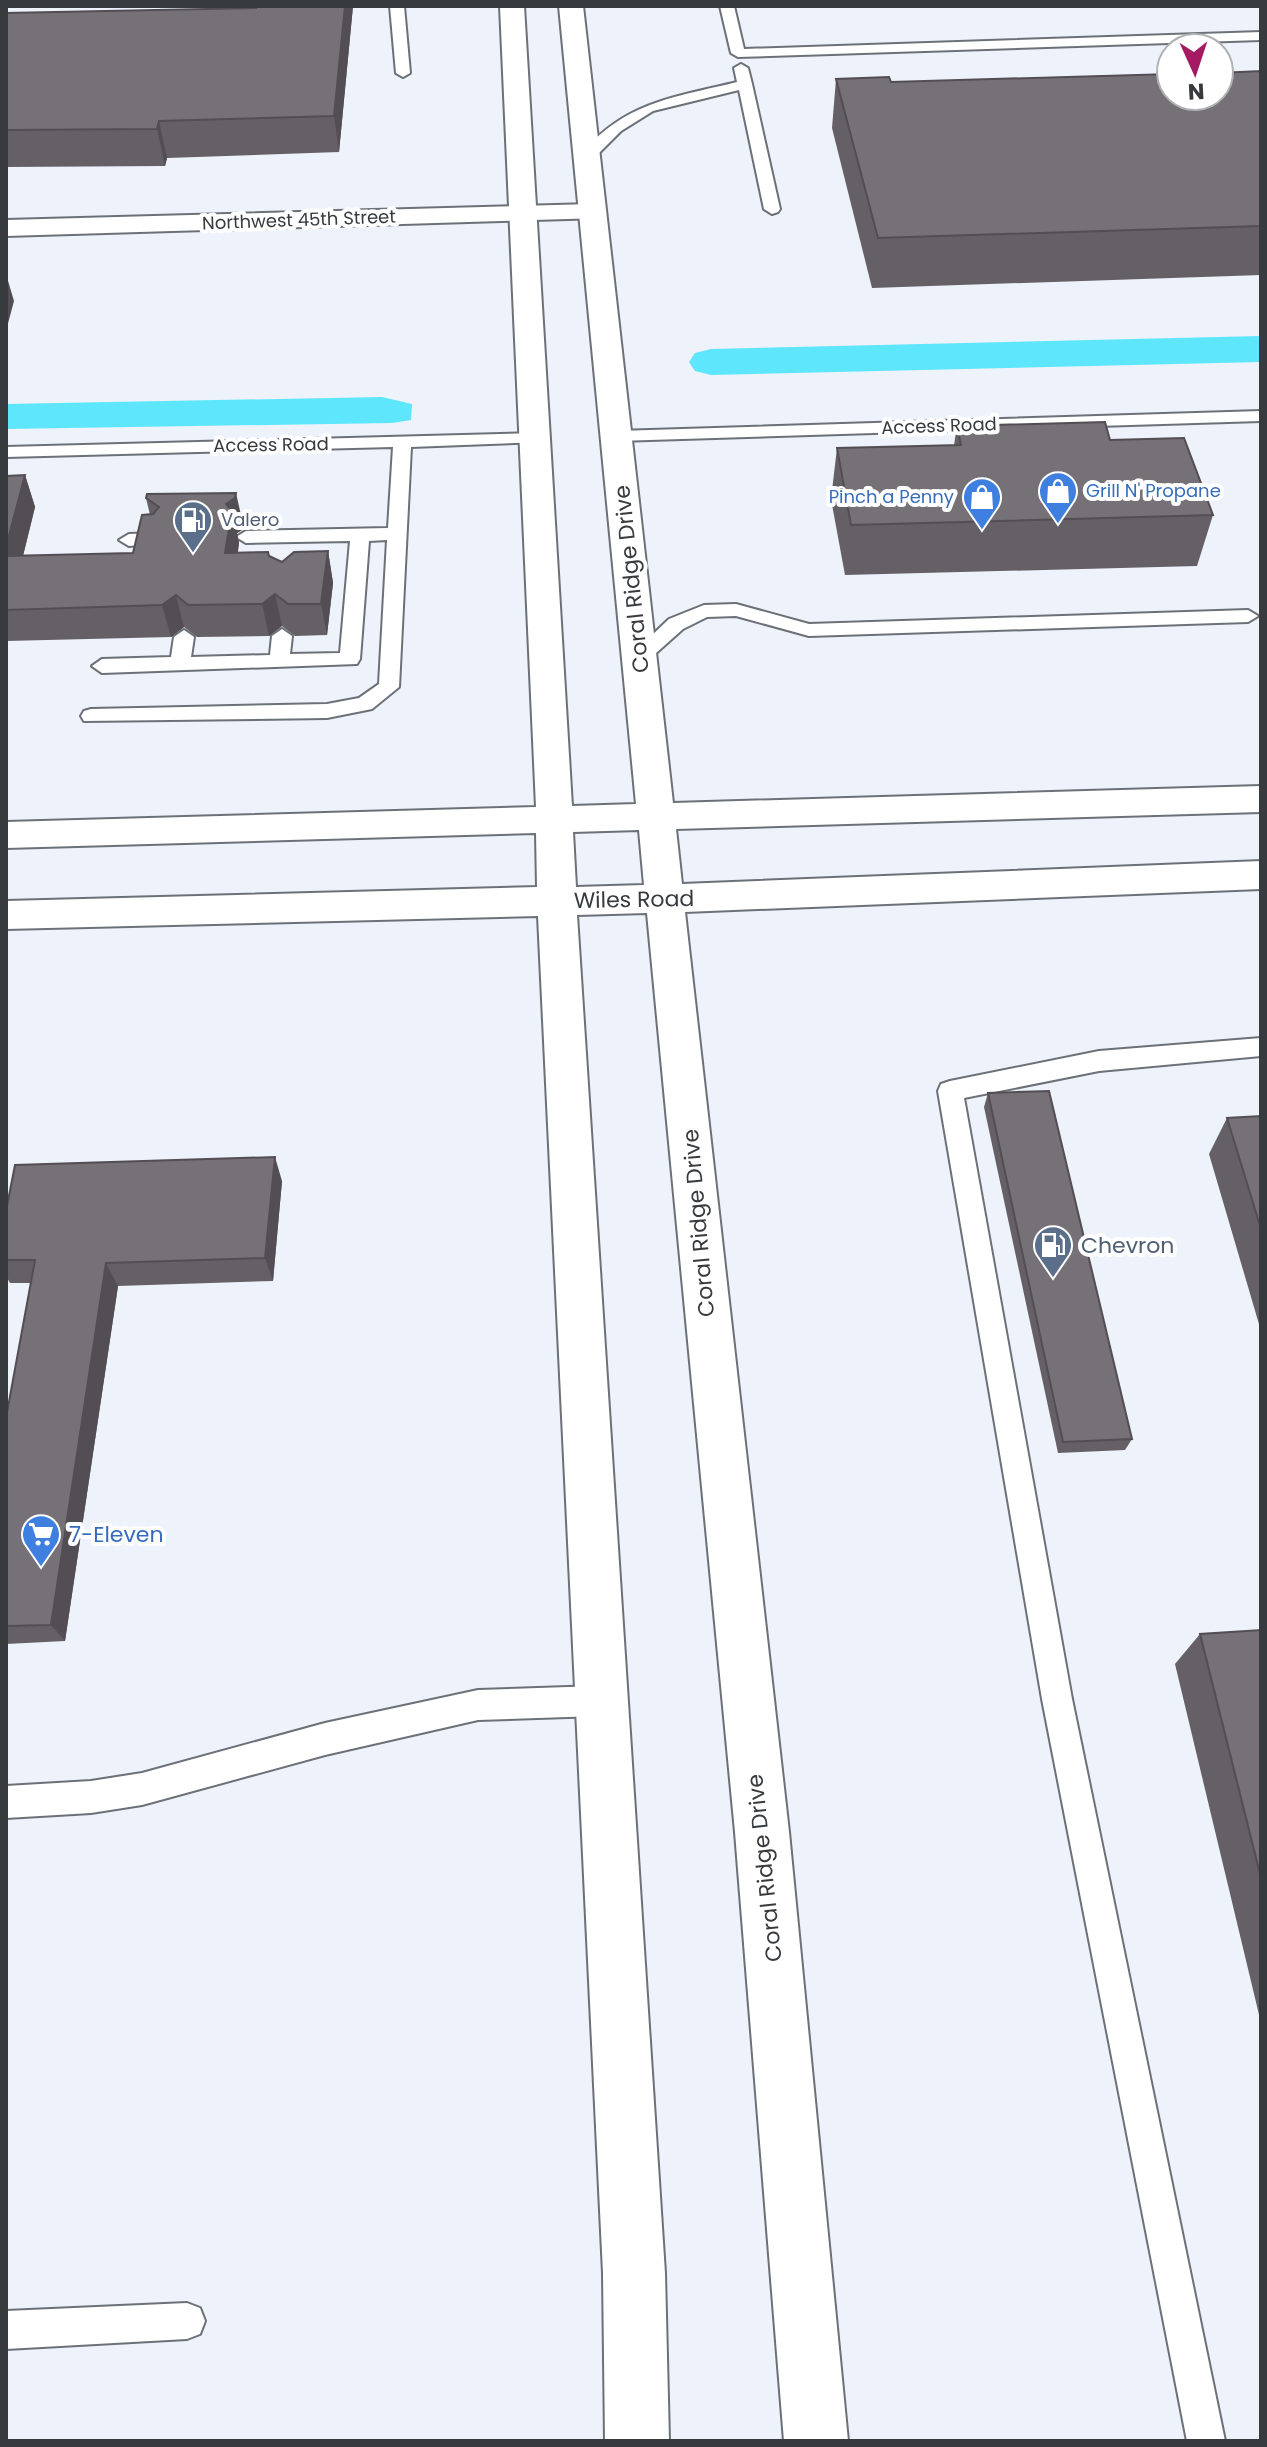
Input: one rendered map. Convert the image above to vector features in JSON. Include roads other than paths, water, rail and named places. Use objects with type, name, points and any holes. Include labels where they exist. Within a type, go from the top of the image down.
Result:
[{"type":"main road","points":[[512,6],[537,438],[598,1701],[634,2273],[637,2441]]},
{"type":"main road","name":"Coral Ridge Drive","points":[[571,6],[793,2148],[816,2441]]},
{"type":"main road","name":"Northwest 45th Street","points":[[6,228],[592,212]]},
{"type":"main road","points":[[6,835],[1261,799]]},
{"type":"main road","name":"Wiles Road","points":[[6,915],[665,898],[1261,875]]},
{"type":"lane","points":[[397,6],[403,73]]},
{"type":"lane","points":[[727,6],[772,209]]},
{"type":"lane","points":[[738,53],[1261,36]]},
{"type":"lane","points":[[586,158],[616,128],[648,108],[745,84]]},
{"type":"lane","name":"Access Road","points":[[617,436],[1261,416]]},
{"type":"lane","name":"Access Road","points":[[6,452],[537,438]]},
{"type":"lane","points":[[91,716],[327,711],[365,704],[389,687],[402,442]]},
{"type":"lane","points":[[246,537],[398,534]]},
{"type":"lane","points":[[102,666],[350,659],[360,535]]},
{"type":"lane","points":[[290,561],[292,536]]},
{"type":"lane","points":[[129,540],[154,539]]},
{"type":"lane","points":[[639,657],[676,624],[704,611],[736,610],[809,630],[1248,616]]},
{"type":"lane","points":[[279,661],[282,636]]},
{"type":"lane","points":[[180,664],[184,637]]},
{"type":"lane","points":[[1206,2441],[1057,1699],[950,1091],[1099,1061],[1261,1047]]},
{"type":"lane","points":[[6,1802],[91,1797],[142,1789],[325,1739],[478,1705],[598,1701]]},
{"type":"lane","points":[[6,2330],[187,2321]]},
{"type":"water","points":[[382,397],[412,404],[411,420],[392,423],[6,429],[6,404]]},
{"type":"waterway","points":[[711,362],[1261,349]]},
{"type":"place","name":"Grill N' Propane","points":[[1058,525]]},
{"type":"place","name":"Pinch a Penny","points":[[982,531]]},
{"type":"place","name":"Valero","points":[[193,554]]},
{"type":"place","name":"Chevron","points":[[1053,1279]]},
{"type":"place","name":"7-Eleven","points":[[41,1568]]}]
